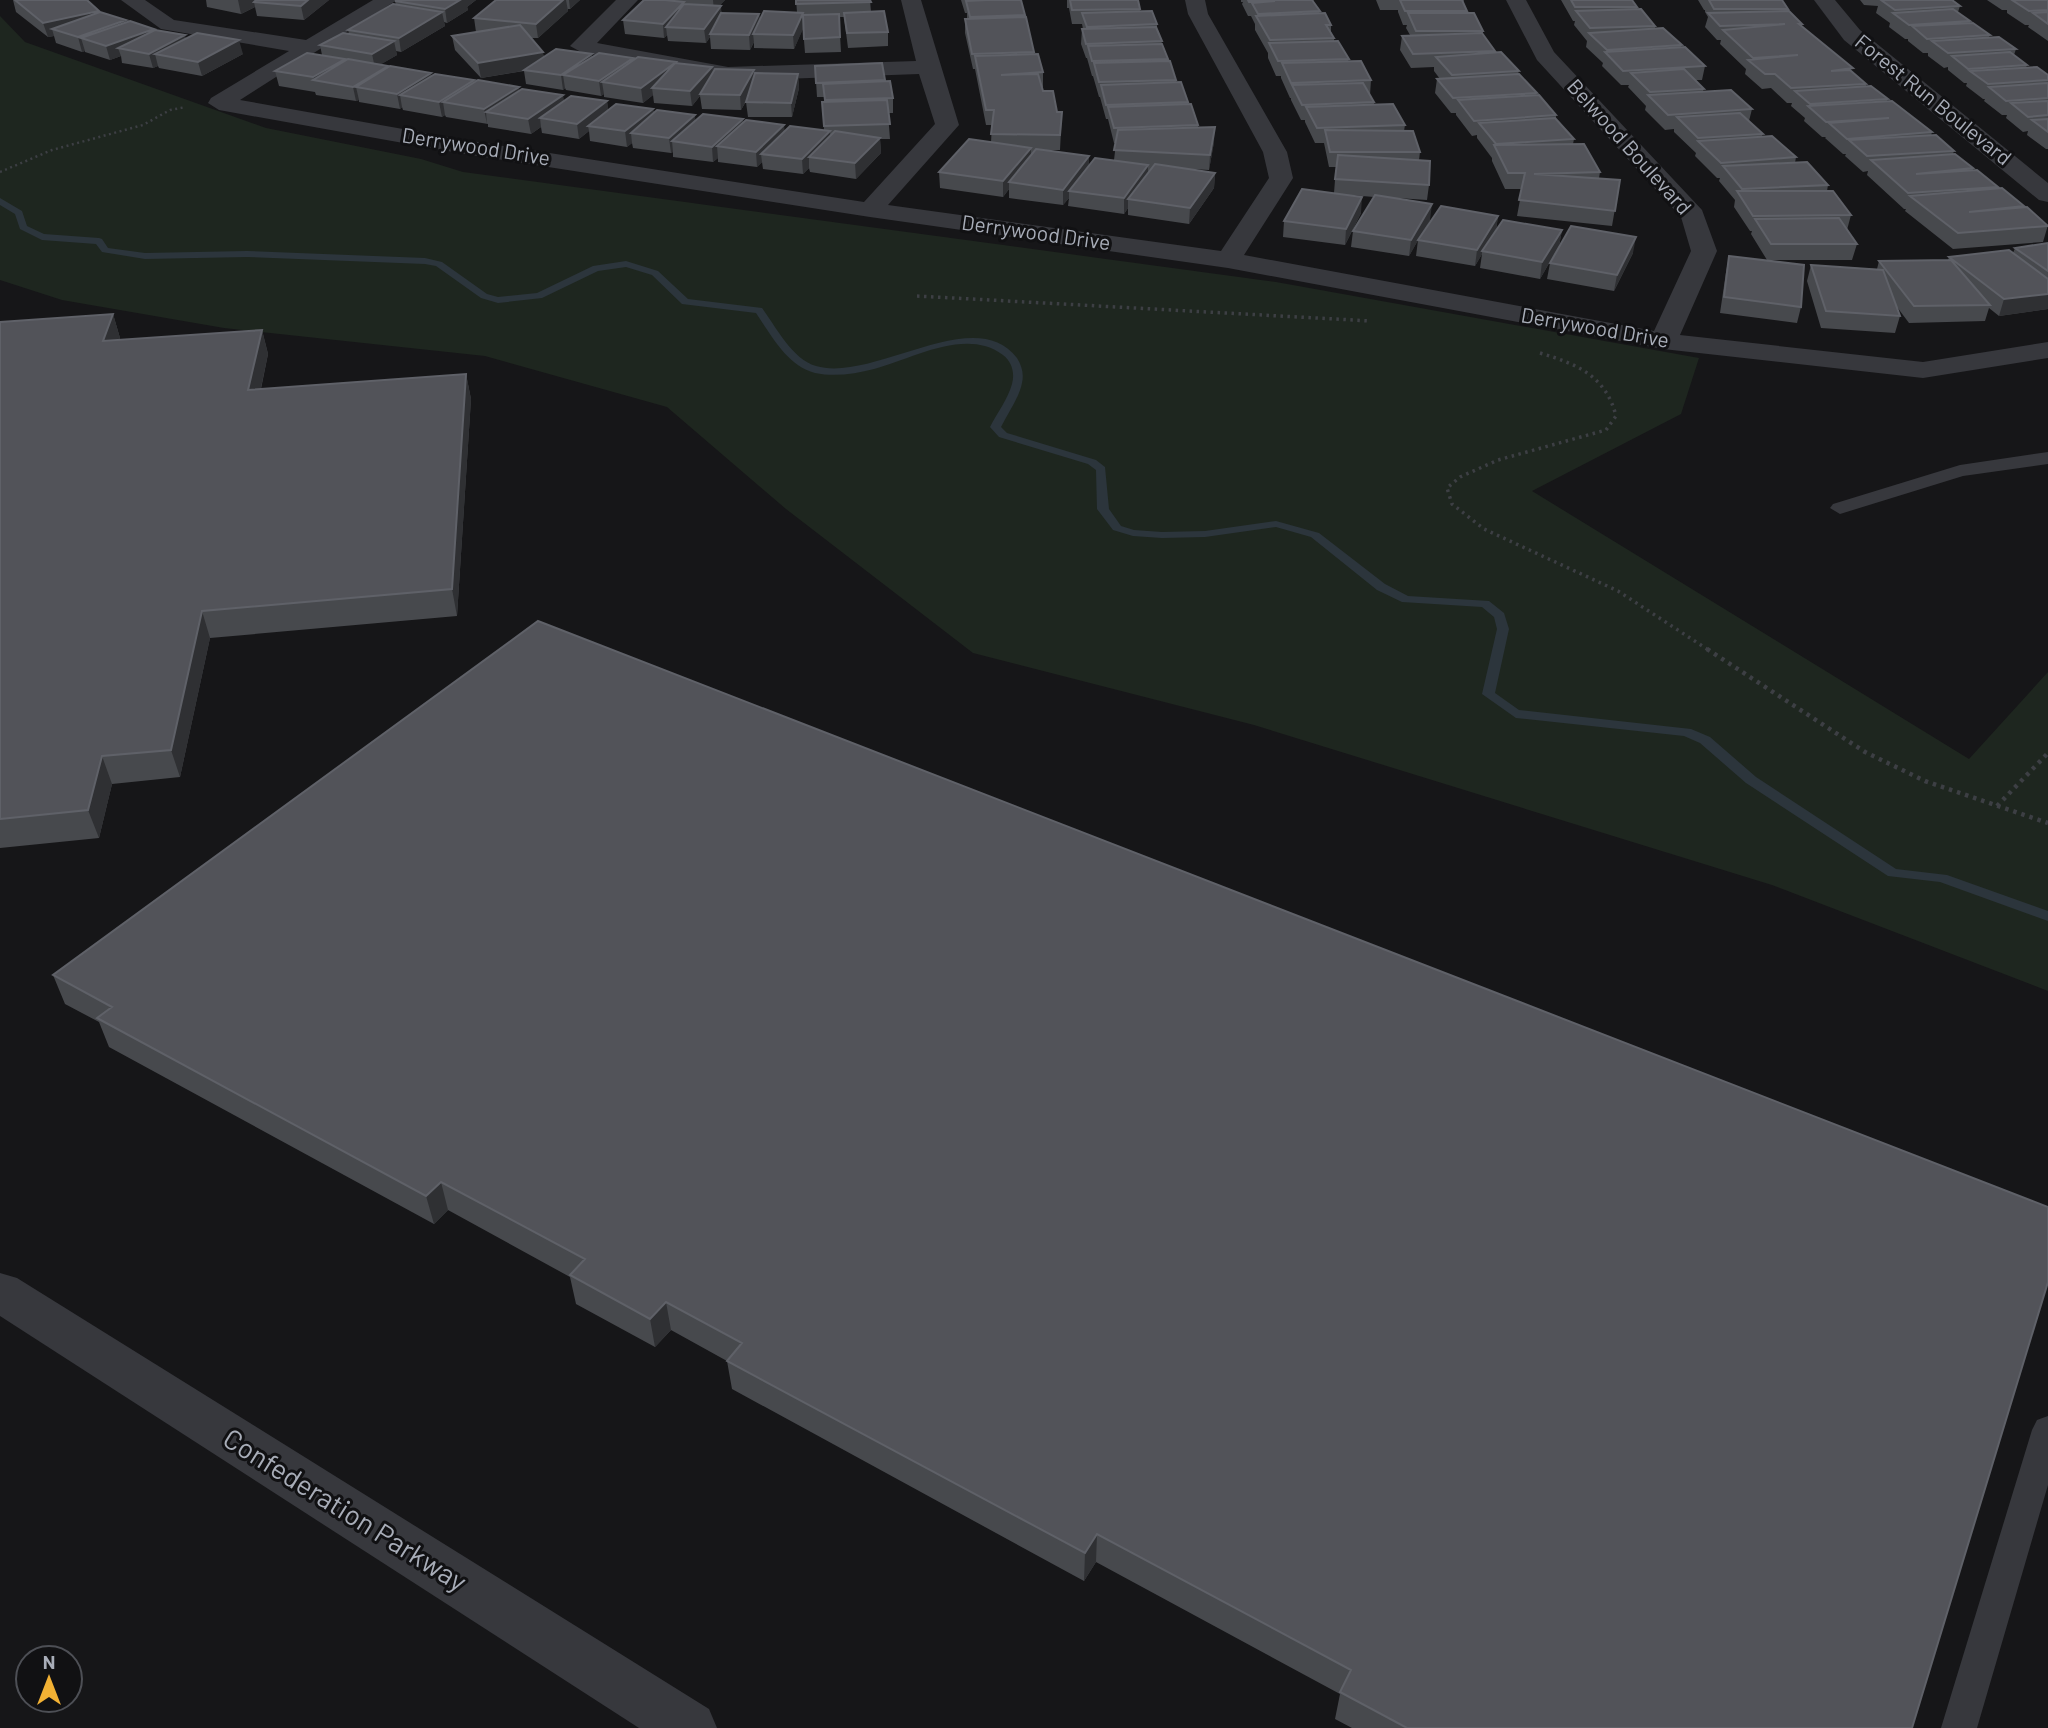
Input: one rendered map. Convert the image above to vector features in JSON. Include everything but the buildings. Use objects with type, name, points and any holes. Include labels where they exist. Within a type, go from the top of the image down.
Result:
[{"type":"street","points":[[131,0],[168,25],[307,47]]},
{"type":"street","points":[[219,103],[387,0]]},
{"type":"street","points":[[628,0],[581,46],[728,74],[928,67]]},
{"type":"street","points":[[870,210],[947,125],[928,67],[911,0]]},
{"type":"street","points":[[1195,0],[1198,15],[1275,152],[1281,178],[1228,260]]},
{"type":"street","name":"Belwood Boulevard","points":[[1516,0],[1545,55],[1693,215],[1704,251],[1663,341]]},
{"type":"street","name":"Forest Run Boulevard","points":[[1824,0],[1852,35],[2048,195]]},
{"type":"street","name":"Derrywood Drive","points":[[219,103],[459,146],[870,210],[1228,260],[1663,341],[1923,370],[2048,350]]},
{"type":"street","name":"Confederation Parkway","points":[[0,1292],[689,1728]]},
{"type":"lane","points":[[1840,508],[1960,471],[2048,458]]},
{"type":"lane","points":[[1959,1728],[2048,1430]]},
{"type":"path","points":[[0,172],[52,150],[143,125],[170,110],[219,103]]},
{"type":"path","points":[[917,296],[1381,322]]},
{"type":"path","points":[[1537,352],[1584,366],[1614,398],[1616,415],[1606,430],[1488,464],[1458,476],[1447,488],[1452,504],[1484,530],[1618,590],[1865,751],[1925,781],[2048,823]]},
{"type":"path","points":[[1997,806],[2048,752]]},
{"type":"shaded area","points":[[0,16],[25,42],[266,128],[421,159],[463,172],[1276,282],[1699,358],[1681,414],[1532,491],[1969,759],[2048,672],[2048,991],[1772,885],[1254,725],[973,653],[786,509],[667,407],[485,356],[224,328],[62,300],[0,280]]},
{"type":"waterway","points":[[0,201],[19,213],[23,227],[42,237],[99,241],[105,250],[145,256],[247,254],[425,261],[439,264],[484,296],[498,300],[539,296],[596,268],[626,264],[655,273],[685,302],[759,310],[791,354],[808,367],[817,370],[853,370],[963,341],[993,346],[1010,356],[1018,373],[1015,389],[995,427],[1003,435],[1092,462],[1101,469],[1103,509],[1117,528],[1133,533],[1162,535],[1205,534],[1276,524],[1315,535],[1381,587],[1406,599],[1485,604],[1500,616],[1503,629],[1488,694],[1516,714],[1686,732],[1705,740],[1751,780],[1893,873],[1942,878],[2048,916]]}]
